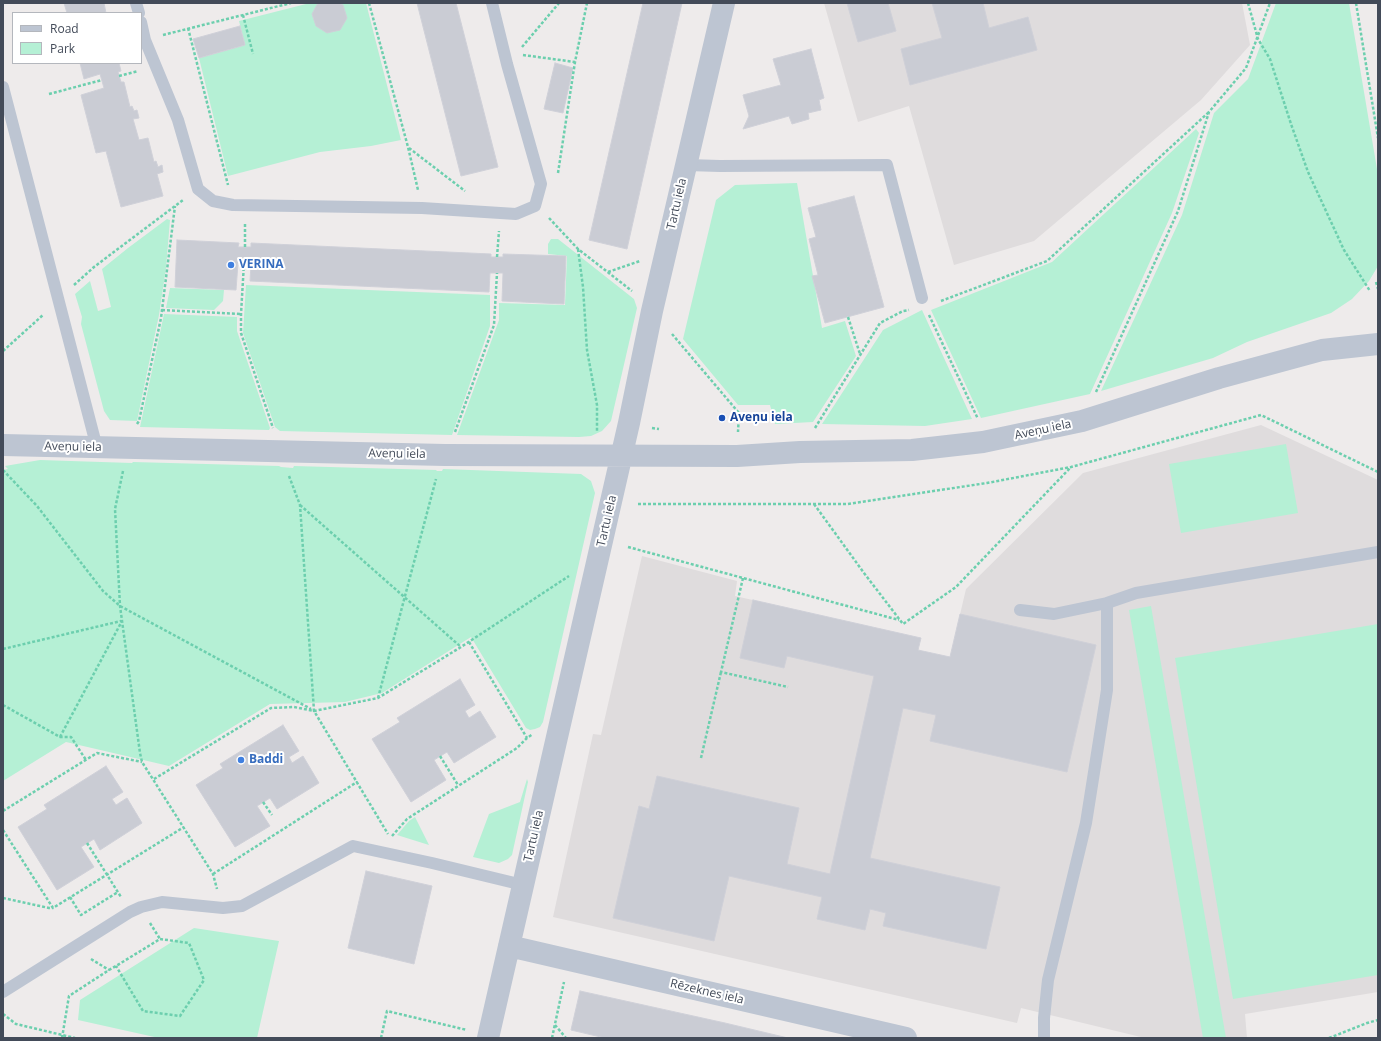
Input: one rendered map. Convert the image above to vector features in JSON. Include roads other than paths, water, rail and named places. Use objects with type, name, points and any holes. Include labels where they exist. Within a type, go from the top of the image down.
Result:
[{"type":"street","name":"Tartu iela","points":[[488,1037],[621,456],[652,311],[724,3]]},
{"type":"street","name":"Aveņu iela","points":[[3,445],[445,455],[621,456],[738,456],[800,452],[912,450],[983,442],[1082,422],[1219,378],[1322,350],[1378,344]]},
{"type":"street","name":"Rēzeknes iela","points":[[509,946],[906,1038]]},
{"type":"lane","points":[[142,26],[145,40],[178,120],[198,189],[213,201],[233,205],[422,208],[516,214],[535,206],[542,184],[507,64],[492,3]]},
{"type":"lane","points":[[3,87],[97,448]]},
{"type":"lane","points":[[687,165],[887,165],[923,303]]},
{"type":"lane","points":[[1020,610],[1054,614],[1107,603],[1136,593],[1378,552]]},
{"type":"lane","points":[[1044,1038],[1044,1018],[1048,980],[1086,822],[1107,690],[1107,603]]},
{"type":"lane","points":[[3,992],[130,912],[141,907],[162,902],[223,908],[242,906],[353,846],[523,885]]},
{"type":"place","name":"VERINA","points":[[231,265]]},
{"type":"place","name":"Aveņu iela","points":[[722,418]]},
{"type":"place","name":"Baddi","points":[[241,760]]}]
